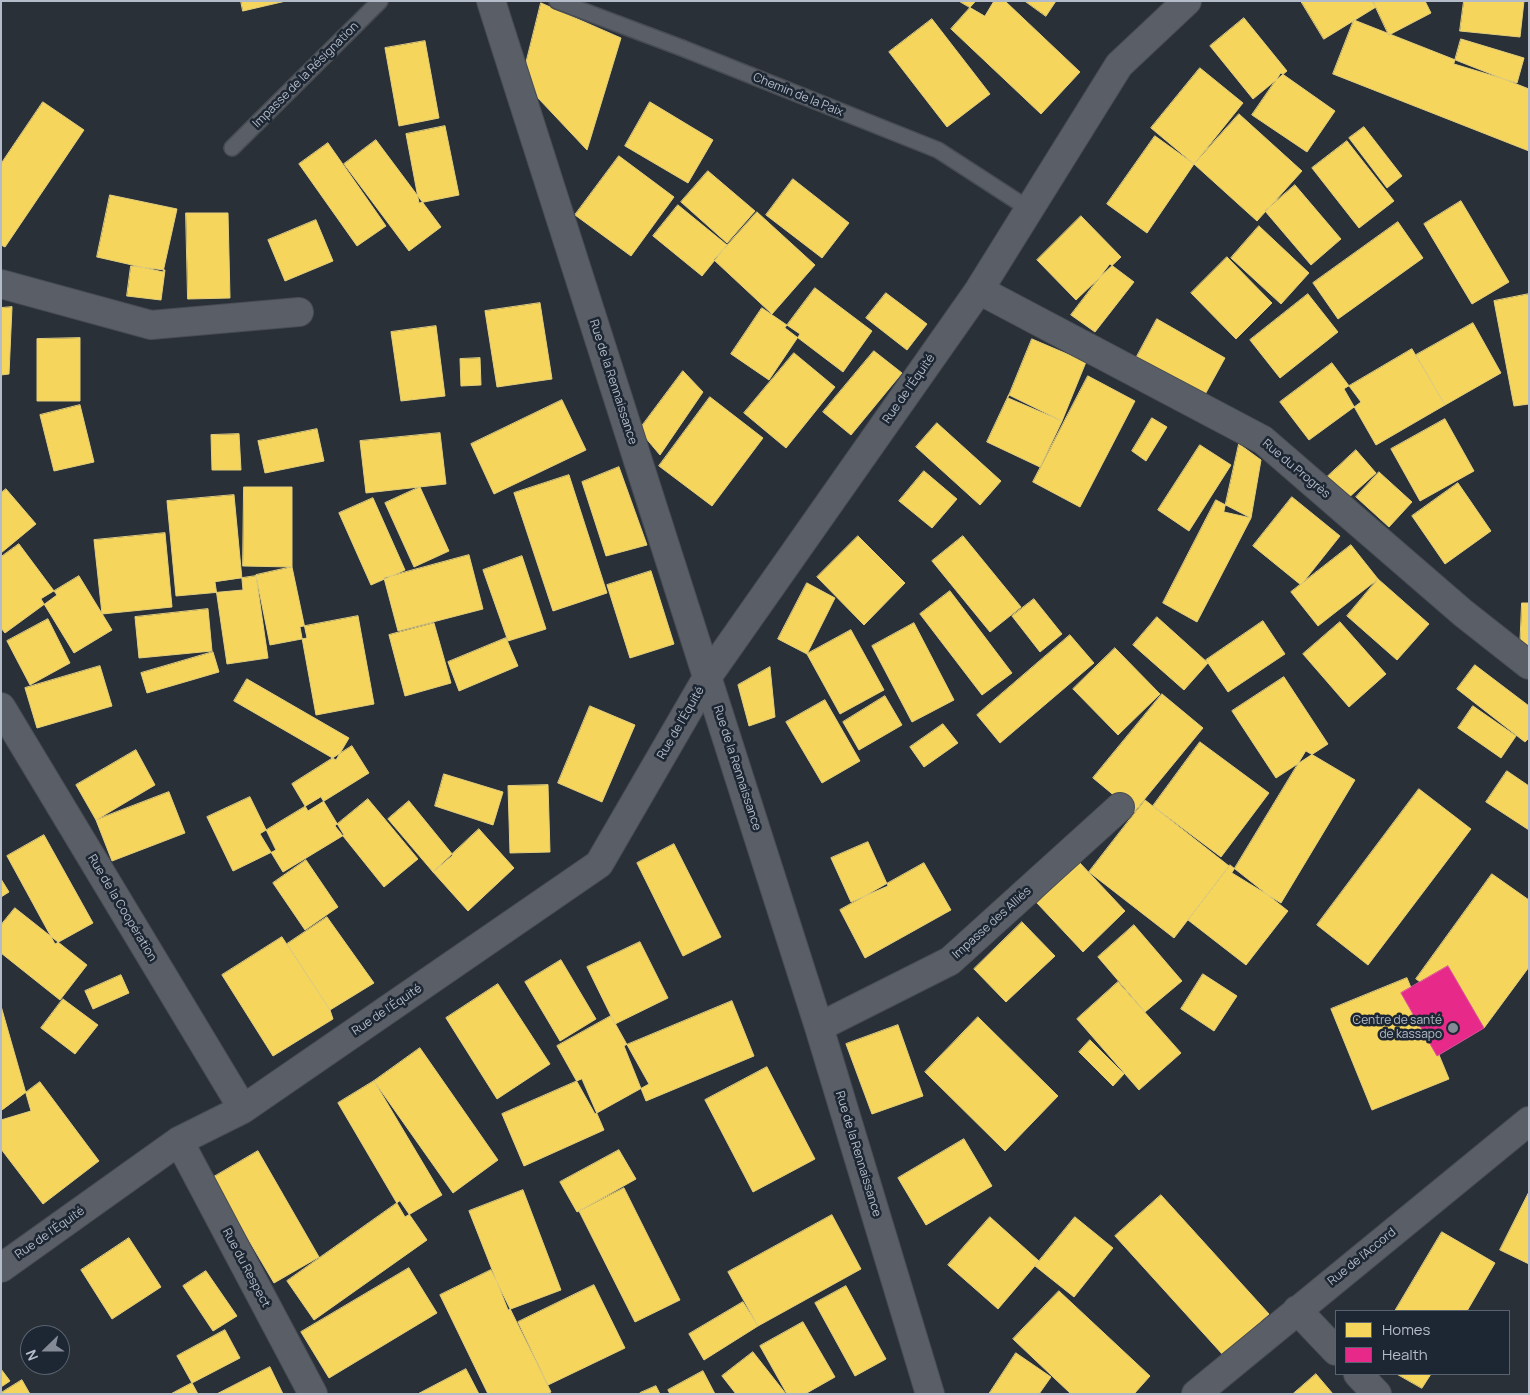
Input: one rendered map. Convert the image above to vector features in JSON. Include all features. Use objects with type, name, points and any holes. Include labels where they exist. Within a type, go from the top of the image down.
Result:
[{"type":"street","name":"Rue de la Rennaissance","points":[[492,1],[819,1027],[930,1394]]},
{"type":"street","name":"Rue de l'Équité","points":[[1,1268],[179,1141],[244,1109],[599,864],[708,676],[980,290],[1119,66],[1187,1]]},
{"type":"street","points":[[1,284],[151,325],[299,312]]},
{"type":"street","name":"Rue du Progrès","points":[[980,290],[1263,440],[1463,613],[1529,665]]},
{"type":"street","name":"Rue de la Coopération","points":[[1,707],[244,1109]]},
{"type":"street","name":"Impasse des Alliés","points":[[819,1027],[950,961],[1120,807]]},
{"type":"street","name":"Rue de l'Accord","points":[[1196,1394],[1529,1121]]},
{"type":"street","name":"Rue du Respect","points":[[179,1141],[313,1394]]},
{"type":"street","points":[[1297,1310],[1335,1350]]},
{"type":"street","points":[[1359,1375],[1377,1394]]},
{"type":"lane","name":"Impasse de la Résignation","points":[[232,148],[380,1]]},
{"type":"lane","name":"Chemin de la Paix","points":[[557,1],[682,48],[938,150],[1029,209]]},
{"type":"building: Homes","points":[[241,1],[286,1],[243,11]]},
{"type":"building: Homes","points":[[959,1],[994,1],[985,16]]},
{"type":"building: Homes","points":[[976,1],[1005,1],[1080,72],[1041,114],[951,29]]},
{"type":"building: Homes","points":[[1025,1],[1056,1],[1046,16]]},
{"type":"building: Homes","points":[[1301,1],[1372,1],[1376,7],[1324,39]]},
{"type":"building: Homes","points":[[1373,1],[1425,1],[1431,13],[1389,35]]},
{"type":"building: Homes","points":[[1464,1],[1524,1],[1520,37],[1460,31]]},
{"type":"building: Homes","points":[[541,3],[621,38],[587,150],[538,98],[526,63]]},
{"type":"building: Homes","points":[[1244,18],[1287,71],[1253,99],[1210,46]]},
{"type":"building: Homes","points":[[932,19],[990,94],[947,127],[889,52]]},
{"type":"building: Homes","points":[[1354,20],[1529,89],[1529,151],[1333,74]]},
{"type":"building: Homes","points":[[1461,39],[1524,58],[1517,83],[1454,64]]},
{"type":"building: Homes","points":[[425,41],[439,118],[399,126],[385,48]]},
{"type":"building: Homes","points":[[1200,68],[1243,103],[1194,164],[1151,128]]},
{"type":"building: Homes","points":[[1281,73],[1335,111],[1307,152],[1252,115]]},
{"type":"building: Homes","points":[[43,102],[84,130],[5,247],[1,245],[1,164]]},
{"type":"building: Homes","points":[[650,102],[713,140],[688,183],[625,146]]},
{"type":"building: Homes","points":[[1239,114],[1302,171],[1257,221],[1194,164]]},
{"type":"building: Homes","points":[[445,126],[459,195],[419,203],[406,134]]},
{"type":"building: Homes","points":[[1364,127],[1402,176],[1387,188],[1349,138]]},
{"type":"building: Homes","points":[[1155,136],[1194,164],[1147,233],[1107,204]]},
{"type":"building: Homes","points":[[376,140],[441,227],[409,251],[344,164]]},
{"type":"building: Homes","points":[[1347,141],[1394,201],[1359,228],[1312,168]]},
{"type":"building: Homes","points":[[328,143],[386,226],[357,246],[299,164]]},
{"type":"building: Homes","points":[[619,156],[674,197],[631,256],[575,215]]},
{"type":"building: Homes","points":[[708,171],[755,211],[727,243],[681,202]]},
{"type":"building: Homes","points":[[793,179],[849,223],[822,258],[766,215]]},
{"type":"building: Homes","points":[[1295,185],[1341,239],[1311,265],[1265,211]]},
{"type":"building: Homes","points":[[110,195],[177,209],[163,272],[97,257]]},
{"type":"building: Homes","points":[[1461,201],[1509,282],[1472,304],[1424,224]]},
{"type":"building: Homes","points":[[678,205],[727,245],[702,276],[653,236]]},
{"type":"building: Homes","points":[[757,212],[815,265],[772,314],[714,260]]},
{"type":"building: Homes","points":[[186,213],[228,213],[230,298],[188,299]]},
{"type":"building: Homes","points":[[1081,216],[1121,257],[1076,300],[1037,260]]},
{"type":"building: Homes","points":[[316,220],[333,261],[285,281],[268,240]]},
{"type":"building: Homes","points":[[1398,222],[1423,258],[1338,319],[1313,283]]},
{"type":"building: Homes","points":[[1259,226],[1309,273],[1281,304],[1231,258]]},
{"type":"building: Homes","points":[[1227,257],[1272,303],[1236,339],[1191,293]]},
{"type":"building: Homes","points":[[1110,264],[1134,282],[1095,332],[1071,315]]},
{"type":"building: Homes","points":[[131,266],[165,270],[161,300],[127,296]]},
{"type":"building: Homes","points":[[815,288],[872,331],[843,372],[785,328]]},
{"type":"building: Homes","points":[[886,293],[927,324],[907,350],[866,318]]},
{"type":"building: Homes","points":[[1308,294],[1338,332],[1280,378],[1250,340]]},
{"type":"building: Homes","points":[[1529,294],[1529,404],[1514,406],[1494,301]]},
{"type":"building: Homes","points":[[540,303],[552,379],[497,387],[485,311]]},
{"type":"building: Homes","points":[[12,307],[9,374],[1,375],[1,308]]},
{"type":"building: Homes","points":[[762,308],[800,334],[769,380],[731,354]]},
{"type":"building: Homes","points":[[1157,319],[1225,358],[1202,400],[1134,362]]},
{"type":"building: Homes","points":[[1473,323],[1501,373],[1445,405],[1416,355]]},
{"type":"building: Homes","points":[[436,326],[445,396],[401,401],[391,332]]},
{"type":"building: Homes","points":[[80,338],[80,401],[37,401],[37,339]]},
{"type":"building: Homes","points":[[1032,339],[1086,362],[1062,421],[1008,398]]},
{"type":"building: Homes","points":[[1412,349],[1445,405],[1376,445],[1344,389]]},
{"type":"building: Homes","points":[[874,351],[902,373],[851,435],[823,412]]},
{"type":"building: Homes","points":[[794,353],[835,387],[786,448],[744,413]]},
{"type":"building: Homes","points":[[480,358],[481,385],[461,386],[460,359]]},
{"type":"building: Homes","points":[[1332,363],[1361,402],[1309,440],[1280,402]]},
{"type":"building: Homes","points":[[683,371],[703,392],[660,455],[639,430]]},
{"type":"building: Homes","points":[[1088,376],[1135,401],[1080,507],[1033,482]]},
{"type":"building: Homes","points":[[1009,395],[1062,421],[1040,467],[987,442]]},
{"type":"building: Homes","points":[[710,397],[763,438],[712,506],[659,466]]},
{"type":"building: Homes","points":[[562,400],[586,450],[494,494],[471,444]]},
{"type":"building: Homes","points":[[80,405],[94,462],[54,471],[40,415]]},
{"type":"building: Homes","points":[[1152,418],[1167,427],[1146,461],[1132,451]]},
{"type":"building: Homes","points":[[1445,419],[1474,471],[1420,501],[1391,449]]},
{"type":"building: Homes","points":[[937,423],[1001,481],[980,505],[916,447]]},
{"type":"building: Homes","points":[[317,429],[324,461],[265,473],[258,441]]},
{"type":"building: Homes","points":[[440,433],[446,484],[366,493],[360,441]]},
{"type":"building: Homes","points":[[239,434],[241,470],[212,470],[211,435]]},
{"type":"building: Homes","points":[[1239,444],[1261,460],[1251,518],[1224,512]]},
{"type":"building: Homes","points":[[1200,445],[1231,465],[1189,531],[1158,510]]},
{"type":"building: Homes","points":[[1356,450],[1376,473],[1346,500],[1326,478]]},
{"type":"building: Homes","points":[[619,467],[647,545],[606,556],[582,482]]},
{"type":"building: Homes","points":[[924,471],[957,499],[932,528],[899,501]]},
{"type":"building: Homes","points":[[1379,472],[1412,502],[1389,527],[1356,497]]},
{"type":"building: Homes","points":[[569,475],[607,593],[553,611],[514,493]]},
{"type":"building: Homes","points":[[1458,483],[1491,531],[1445,564],[1412,516]]},
{"type":"building: Homes","points":[[244,487],[292,487],[292,567],[243,566]]},
{"type":"building: Homes","points":[[420,487],[449,551],[414,567],[385,503]]},
{"type":"building: Homes","points":[[6,489],[36,524],[1,553],[1,493]]},
{"type":"building: Homes","points":[[234,495],[243,590],[176,596],[167,501]]},
{"type":"building: Homes","points":[[1292,497],[1340,536],[1301,585],[1253,546]]},
{"type":"building: Homes","points":[[373,498],[405,570],[371,585],[339,513]]},
{"type":"building: Homes","points":[[1216,500],[1251,518],[1197,622],[1163,603]]},
{"type":"building: Homes","points":[[165,533],[172,607],[102,614],[94,540]]},
{"type":"building: Homes","points":[[858,536],[905,583],[864,625],[817,577]]},
{"type":"building: Homes","points":[[963,536],[1021,607],[990,632],[932,561]]},
{"type":"building: Homes","points":[[19,544],[57,595],[5,633],[1,628],[1,557]]},
{"type":"building: Homes","points":[[1351,545],[1378,579],[1318,626],[1291,592]]},
{"type":"building: Homes","points":[[469,555],[483,609],[398,631],[384,578]]},
{"type":"building: Homes","points":[[522,556],[546,629],[508,641],[483,570]]},
{"type":"building: Homes","points":[[292,567],[307,638],[270,645],[256,575]]},
{"type":"building: Homes","points":[[651,571],[674,644],[630,658],[607,585]]},
{"type":"building: Homes","points":[[79,576],[112,630],[74,653],[41,599]]},
{"type":"building: Homes","points":[[256,576],[268,658],[227,664],[215,582]]},
{"type":"building: Homes","points":[[1378,579],[1429,624],[1397,660],[1347,616]]},
{"type":"building: Homes","points":[[807,583],[835,598],[807,654],[778,639]]},
{"type":"building: Homes","points":[[950,591],[1012,673],[982,695],[920,614]]},
{"type":"building: Homes","points":[[1034,599],[1062,634],[1040,652],[1012,616]]},
{"type":"building: Homes","points":[[1522,603],[1529,603],[1529,651],[1520,650]]},
{"type":"building: Homes","points":[[208,609],[212,651],[139,658],[135,617]]},
{"type":"building: Homes","points":[[358,616],[374,704],[316,715],[300,627]]},
{"type":"building: Homes","points":[[1157,617],[1208,663],[1184,690],[1133,645]]},
{"type":"building: Homes","points":[[48,619],[70,663],[30,685],[7,641]]},
{"type":"building: Homes","points":[[1263,621],[1285,654],[1228,692],[1206,660]]},
{"type":"building: Homes","points":[[1340,622],[1386,674],[1349,707],[1303,654]]},
{"type":"building: Homes","points":[[434,623],[451,683],[405,696],[389,635]]},
{"type":"building: Homes","points":[[914,623],[954,700],[912,722],[872,646]]},
{"type":"building: Homes","points":[[851,630],[884,690],[840,714],[807,654]]},
{"type":"building: Homes","points":[[1070,635],[1094,663],[1000,743],[977,715]]},
{"type":"building: Homes","points":[[506,638],[518,666],[459,691],[448,662]]},
{"type":"building: Homes","points":[[1115,648],[1160,694],[1118,735],[1073,689]]},
{"type":"building: Homes","points":[[213,652],[219,672],[147,693],[141,673]]},
{"type":"building: Homes","points":[[1475,665],[1529,706],[1529,738],[1525,742],[1457,689]]},
{"type":"building: Homes","points":[[100,666],[112,706],[37,728],[25,688]]},
{"type":"building: Homes","points":[[770,667],[775,717],[749,726],[738,685]]},
{"type":"building: Homes","points":[[1284,677],[1328,744],[1276,778],[1232,711]]},
{"type":"building: Homes","points":[[247,679],[349,738],[336,760],[234,701]]},
{"type":"building: Homes","points":[[1162,694],[1203,728],[1134,812],[1093,778]]},
{"type":"building: Homes","points":[[885,696],[902,725],[859,750],[843,722]]},
{"type":"building: Homes","points":[[825,700],[860,761],[822,783],[786,722]]},
{"type":"building: Homes","points":[[590,706],[635,725],[602,802],[558,783]]},
{"type":"building: Homes","points":[[1473,706],[1516,736],[1501,758],[1458,728]]},
{"type":"building: Homes","points":[[943,724],[958,743],[924,767],[910,747]]},
{"type":"building: Homes","points":[[1200,742],[1269,793],[1221,857],[1153,806]]},
{"type":"building: Homes","points":[[352,746],[369,773],[308,811],[292,784]]},
{"type":"building: Homes","points":[[136,750],[155,785],[96,820],[76,785]]},
{"type":"building: Homes","points":[[1306,751],[1355,780],[1281,903],[1232,873]]},
{"type":"building: Homes","points":[[1507,771],[1529,786],[1529,830],[1486,802]]},
{"type":"building: Homes","points":[[444,774],[503,792],[493,825],[435,806]]},
{"type":"building: Homes","points":[[548,785],[550,852],[510,853],[508,786]]},
{"type":"building: Homes","points":[[1419,789],[1471,829],[1368,965],[1317,925]]},
{"type":"building: Homes","points":[[169,792],[185,833],[112,861],[96,820]]},
{"type":"building: Homes","points":[[250,797],[276,850],[233,871],[207,817]]},
{"type":"building: Homes","points":[[321,797],[344,835],[283,872],[260,834]]},
{"type":"building: Homes","points":[[368,799],[418,859],[384,887],[335,826]]},
{"type":"building: Homes","points":[[1145,800],[1229,866],[1174,938],[1089,872]]},
{"type":"building: Homes","points":[[409,801],[453,855],[433,872],[388,819]]},
{"type":"building: Homes","points":[[479,829],[514,868],[468,911],[433,872]]},
{"type":"building: Homes","points":[[44,835],[93,923],[55,944],[7,856]]},
{"type":"building: Homes","points":[[868,842],[888,886],[851,902],[831,858]]},
{"type":"building: Homes","points":[[674,844],[721,937],[683,956],[637,863]]},
{"type":"building: Homes","points":[[306,860],[338,907],[305,930],[273,883]]},
{"type":"building: Homes","points":[[1079,862],[1125,911],[1083,952],[1037,903]]},
{"type":"building: Homes","points":[[924,863],[951,910],[865,958],[840,910]]},
{"type":"building: Homes","points":[[1230,865],[1288,911],[1246,965],[1188,920]]},
{"type":"building: Homes","points":[[1492,874],[1529,900],[1529,967],[1484,1028],[1416,979]]},
{"type":"building: Homes","points":[[1,879],[9,892],[1,897]]},
{"type":"building: Homes","points":[[15,908],[87,965],[60,1000],[1,953],[1,925]]},
{"type":"building: Homes","points":[[327,917],[374,983],[330,1010],[287,944]]},
{"type":"building: Homes","points":[[1022,922],[1055,956],[1006,1002],[974,969]]},
{"type":"building: Homes","points":[[1134,925],[1182,981],[1145,1012],[1098,957]]},
{"type":"building: Homes","points":[[282,937],[330,1010],[333,1019],[273,1056],[222,975]]},
{"type":"building: Homes","points":[[640,942],[668,998],[615,1024],[587,967]]},
{"type":"building: Homes","points":[[561,960],[596,1019],[560,1041],[525,982]]},
{"type":"building: Homes","points":[[1203,974],[1237,996],[1214,1031],[1181,1009]]},
{"type":"building: Homes","points":[[121,975],[129,993],[93,1009],[85,991]]},
{"type":"building: Homes","points":[[1407,978],[1449,1079],[1372,1110],[1331,1009]]},
{"type":"building: Homes","points":[[1118,982],[1181,1053],[1139,1090],[1077,1019]]},
{"type":"building: Homes","points":[[498,984],[550,1064],[497,1099],[446,1018]]},
{"type":"building: Homes","points":[[63,999],[98,1025],[75,1054],[41,1028]]},
{"type":"building: Homes","points":[[732,1001],[754,1056],[646,1101],[624,1046]]},
{"type":"building: Homes","points":[[1,1006],[31,1111],[1,1120]]},
{"type":"building: Homes","points":[[611,1016],[649,1084],[595,1114],[557,1046]]},
{"type":"building: Homes","points":[[978,1017],[1058,1096],[1005,1151],[925,1072]]},
{"type":"building: Homes","points":[[898,1025],[923,1096],[872,1114],[846,1044]]},
{"type":"building: Homes","points":[[1090,1040],[1124,1074],[1113,1086],[1079,1052]]},
{"type":"building: Homes","points":[[420,1048],[498,1160],[453,1193],[374,1081]]},
{"type":"building: Homes","points":[[767,1067],[815,1159],[753,1192],[705,1100]]},
{"type":"building: Homes","points":[[582,1079],[604,1130],[524,1166],[502,1114]]},
{"type":"building: Homes","points":[[374,1081],[442,1195],[405,1217],[338,1103]]},
{"type":"building: Homes","points":[[40,1082],[99,1161],[43,1204],[1,1149],[1,1111]]},
{"type":"building: Homes","points":[[964,1139],[992,1186],[926,1225],[898,1178]]},
{"type":"building: Homes","points":[[619,1150],[636,1179],[577,1212],[560,1182]]},
{"type":"building: Homes","points":[[258,1151],[319,1257],[274,1283],[212,1178]]},
{"type":"building: Homes","points":[[624,1188],[680,1300],[635,1322],[579,1211]]},
{"type":"building: Homes","points":[[523,1190],[561,1290],[508,1310],[469,1211]]},
{"type":"building: Homes","points":[[1529,1192],[1529,1264],[1500,1250]]},
{"type":"building: Homes","points":[[1161,1195],[1269,1314],[1223,1355],[1115,1236]]},
{"type":"building: Homes","points":[[400,1201],[427,1240],[314,1320],[287,1281]]},
{"type":"building: Homes","points":[[832,1215],[861,1269],[758,1326],[728,1272]]},
{"type":"building: Homes","points":[[990,1217],[1039,1261],[998,1309],[948,1265]]},
{"type":"building: Homes","points":[[1075,1217],[1113,1248],[1074,1297],[1035,1266]]},
{"type":"building: Homes","points":[[1442,1232],[1495,1263],[1468,1310],[1396,1310]]},
{"type":"building: Homes","points":[[129,1238],[161,1287],[112,1319],[81,1270]]},
{"type":"building: Homes","points":[[409,1268],[437,1313],[329,1378],[301,1332]]},
{"type":"building: Homes","points":[[491,1270],[551,1392],[547,1394],[488,1394],[440,1295]]},
{"type":"building: Homes","points":[[206,1271],[237,1316],[213,1331],[183,1286]]},
{"type":"building: Homes","points":[[594,1285],[625,1348],[548,1385],[518,1322]]},
{"type":"building: Homes","points":[[846,1286],[886,1359],[855,1376],[815,1303]]},
{"type":"building: Homes","points":[[1059,1291],[1150,1376],[1134,1394],[1071,1394],[1013,1339]]},
{"type":"building: Homes","points":[[743,1302],[758,1326],[704,1360],[689,1334]]},
{"type":"building: Homes","points":[[803,1322],[835,1377],[805,1394],[787,1394],[760,1346]]},
{"type":"building: Homes","points":[[225,1330],[240,1358],[192,1383],[177,1356]]},
{"type":"building: Homes","points":[[753,1352],[786,1394],[736,1394],[722,1376]]},
{"type":"building: Homes","points":[[1016,1353],[1051,1377],[1039,1394],[989,1394]]},
{"type":"building: Homes","points":[[270,1367],[283,1394],[217,1394]]},
{"type":"building: Homes","points":[[1,1369],[10,1381],[1,1387]]},
{"type":"building: Homes","points":[[466,1369],[479,1394],[418,1394]]},
{"type":"building: Homes","points":[[703,1371],[715,1394],[670,1394],[668,1390]]},
{"type":"building: Homes","points":[[1316,1374],[1333,1394],[1293,1394]]},
{"type":"building: Homes","points":[[1399,1375],[1430,1375],[1422,1388]]},
{"type":"building: Homes","points":[[22,1380],[30,1394],[1,1394],[1,1393]]},
{"type":"building: Homes","points":[[192,1383],[198,1394],[171,1394]]},
{"type":"building: Homes","points":[[656,1386],[660,1394],[640,1394],[640,1393]]},
{"type":"building: Health","points":[[1448,966],[1484,1028],[1437,1056],[1401,993]]},
{"type":"place","name":"Centre de santé de kassapo","points":[[1453,1028]]}]
